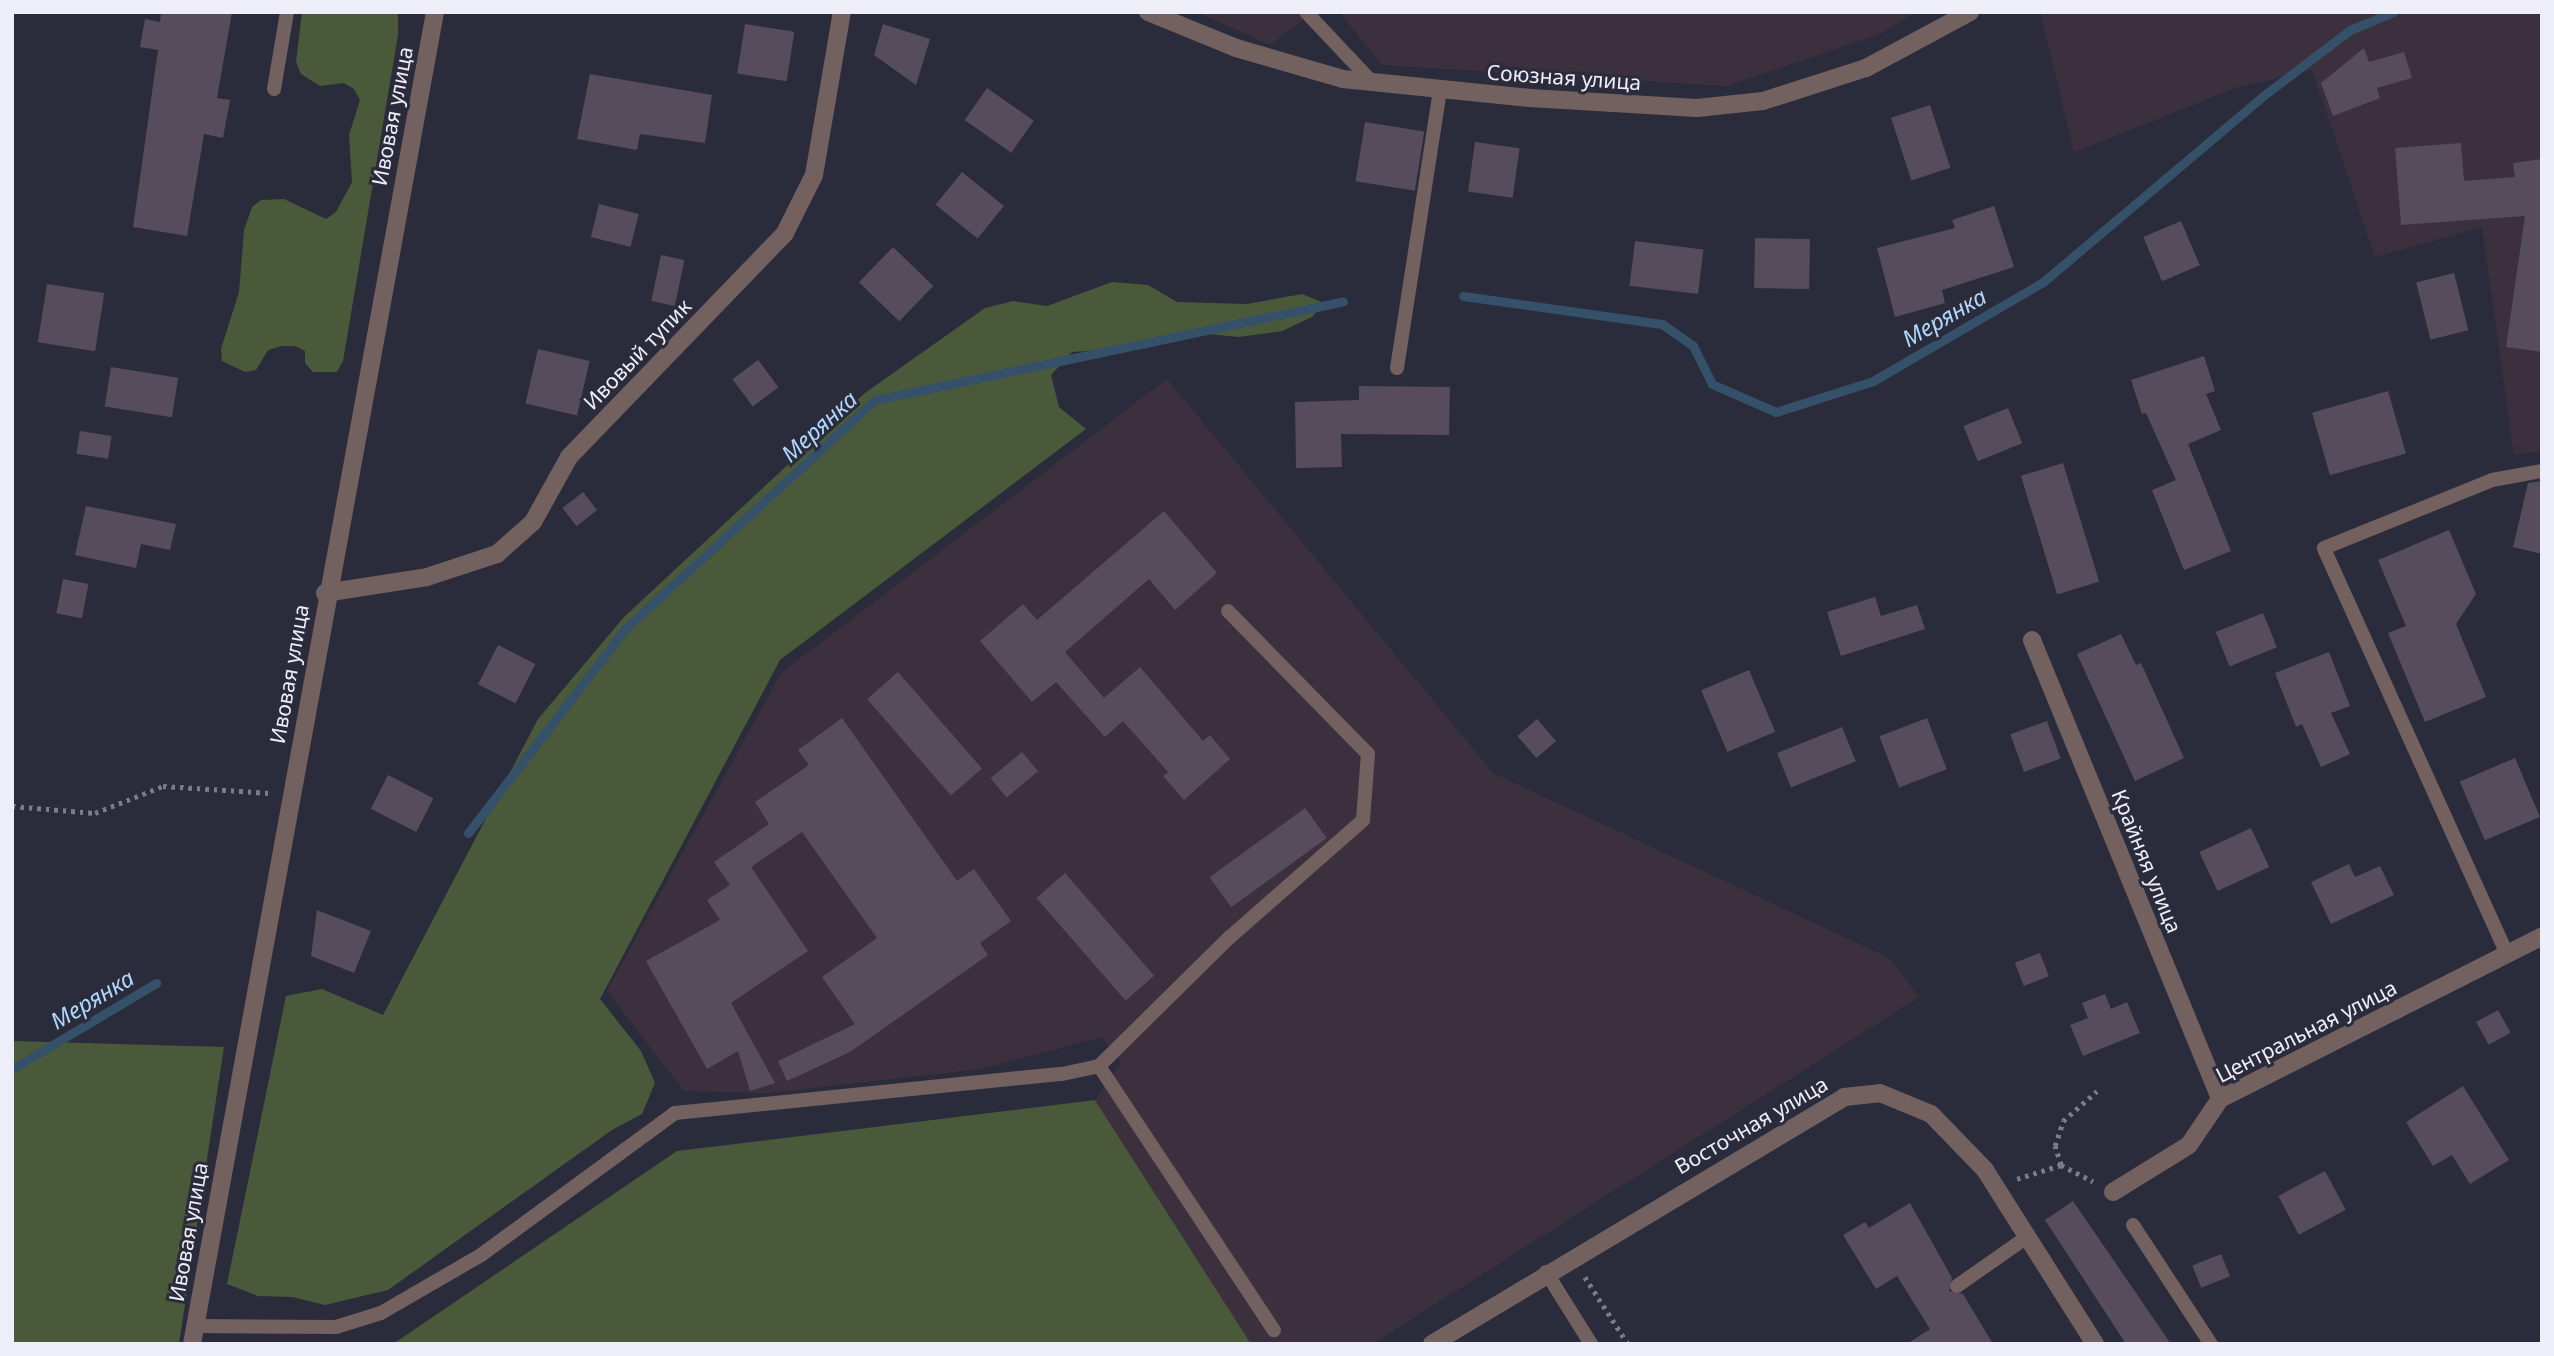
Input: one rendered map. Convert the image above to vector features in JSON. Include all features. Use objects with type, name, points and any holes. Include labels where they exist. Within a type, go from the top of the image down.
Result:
[{"type":"street","name":"Ивовая улица","points":[[193,1335],[292,795],[325,593],[435,12]]},
{"type":"street","name":"Ивовый тупик","points":[[325,593],[451,569],[497,554],[533,522],[569,457],[785,233],[814,175],[842,12]]},
{"type":"street","name":"Союзная улица","points":[[1148,12],[1236,48],[1343,79],[1440,91],[1697,108],[1763,101],[1866,68],[1970,12]]},
{"type":"street","name":"Крайняя улица","points":[[2032,640],[2220,1099]]},
{"type":"street","name":"Центральная улица","points":[[2113,1192],[2189,1145],[2220,1099],[2542,936]]},
{"type":"street","name":"Восточная улица","points":[[1432,1344],[1572,1256],[1844,1097],[1880,1093],[1931,1114],[1997,1188],[2095,1344]]},
{"type":"lane","points":[[274,89],[287,12]]},
{"type":"lane","points":[[1306,12],[1373,83]]},
{"type":"lane","points":[[1397,368],[1440,91]]},
{"type":"lane","points":[[2507,954],[2324,548],[2492,480],[2542,471]]},
{"type":"lane","points":[[193,1335],[336,1327],[381,1313],[481,1255],[676,1113],[1062,1074],[1099,1066],[1230,937],[1363,820],[1368,754],[1228,611]]},
{"type":"lane","points":[[1099,1066],[1274,1330]]},
{"type":"lane","points":[[2133,1225],[2211,1344]]},
{"type":"lane","points":[[1957,1286],[2028,1237]]},
{"type":"lane","points":[[1546,1272],[1591,1344]]},
{"type":"path","points":[[12,806],[96,813],[163,786],[292,795]]},
{"type":"path","points":[[2097,1091],[2063,1121],[2055,1146],[2061,1165],[2113,1192]]},
{"type":"path","points":[[1997,1188],[2061,1165]]},
{"type":"path","points":[[1572,1256],[1628,1344]]},
{"type":"shaded area","points":[[1197,12],[1313,12],[1270,45]]},
{"type":"shaded area","points":[[1339,12],[1916,12],[1880,34],[1727,86],[1382,65]]},
{"type":"shaded area","points":[[2040,12],[2542,12],[2542,450],[2514,455],[2482,227],[2375,257],[2312,70],[2238,87],[2074,152]]},
{"type":"shaded area","points":[[1167,379],[1493,773],[1889,958],[1919,997],[1372,1344],[1251,1344],[1095,1100],[1122,1063],[1101,1037],[981,1069],[769,1093],[684,1091],[607,991],[781,673]]},
{"type":"green space","points":[[302,12],[398,12],[398,35],[343,361],[337,372],[313,372],[305,363],[305,351],[295,346],[282,346],[268,350],[256,370],[245,372],[222,361],[221,349],[239,292],[244,230],[252,207],[261,200],[284,199],[326,219],[336,212],[352,182],[349,135],[360,100],[354,89],[344,83],[320,86],[301,74],[296,62]]},
{"type":"green space","points":[[1112,282],[1148,285],[1177,302],[1247,304],[1302,294],[1324,303],[1312,317],[1282,331],[1239,337],[1207,334],[1140,347],[1072,352],[1051,375],[1059,407],[1086,429],[780,660],[600,999],[641,1051],[655,1083],[642,1114],[612,1130],[388,1290],[325,1305],[292,1297],[258,1296],[227,1284],[286,996],[322,989],[383,1015],[538,719],[624,617],[865,393],[985,308],[1013,301],[1047,306]]},
{"type":"green space","points":[[12,1041],[224,1047],[179,1344],[12,1344]]},
{"type":"green space","points":[[1095,1100],[1251,1344],[393,1344],[677,1151]]},
{"type":"building","points":[[161,12],[232,12],[217,98],[230,100],[223,138],[204,134],[187,236],[133,227],[158,50],[140,47],[145,19],[160,22]]},
{"type":"building","points":[[745,24],[794,32],[787,81],[737,73]]},
{"type":"building","points":[[883,24],[930,39],[916,85],[874,55]]},
{"type":"building","points":[[2364,48],[2369,62],[2404,52],[2412,78],[2377,88],[2380,98],[2333,116],[2321,83]]},
{"type":"building","points":[[590,74],[712,95],[705,143],[640,134],[637,150],[577,139]]},
{"type":"building","points":[[987,88],[1034,121],[1011,153],[965,120]]},
{"type":"building","points":[[1930,105],[1950,168],[1911,180],[1891,118]]},
{"type":"building","points":[[1365,122],[1424,131],[1415,191],[1356,181]]},
{"type":"building","points":[[1475,142],[1520,148],[1513,198],[1468,192]]},
{"type":"building","points":[[2461,143],[2464,181],[2515,177],[2513,163],[2542,159],[2542,352],[2506,347],[2525,216],[2401,225],[2395,148]]},
{"type":"building","points":[[962,172],[1004,206],[978,239],[936,205]]},
{"type":"building","points":[[599,204],[639,214],[631,247],[591,237]]},
{"type":"building","points":[[1994,206],[2014,267],[1942,290],[1945,303],[1895,317],[1877,248],[1955,228],[1952,220]]},
{"type":"building","points":[[2181,221],[2200,265],[2162,281],[2143,237]]},
{"type":"building","points":[[1755,238],[1810,239],[1809,289],[1754,288]]},
{"type":"building","points":[[1635,241],[1703,249],[1698,294],[1630,286]]},
{"type":"building","points":[[893,247],[933,286],[899,321],[859,282]]},
{"type":"building","points":[[661,255],[684,260],[675,306],[651,301]]},
{"type":"building","points":[[2454,273],[2468,330],[2430,340],[2416,282]]},
{"type":"building","points":[[47,284],[104,293],[95,351],[38,342]]},
{"type":"building","points":[[538,349],[590,361],[577,415],[525,404]]},
{"type":"building","points":[[2204,356],[2215,391],[2206,394],[2221,430],[2188,444],[2231,551],[2184,570],[2152,490],[2176,480],[2146,413],[2142,414],[2131,380]]},
{"type":"building","points":[[758,360],[778,387],[753,406],[732,379]]},
{"type":"building","points":[[111,367],[178,378],[172,417],[105,407]]},
{"type":"building","points":[[1359,386],[1450,387],[1449,435],[1341,434],[1342,467],[1296,468],[1295,402],[1359,400]]},
{"type":"building","points":[[2388,391],[2406,453],[2330,475],[2312,413]]},
{"type":"building","points":[[2008,408],[2022,443],[1978,461],[1963,426]]},
{"type":"building","points":[[80,431],[112,436],[108,459],[76,454]]},
{"type":"building","points":[[2063,463],[2099,582],[2057,594],[2021,476]]},
{"type":"building","points":[[2542,481],[2542,554],[2513,547],[2528,483]]},
{"type":"building","points":[[583,492],[597,510],[577,526],[563,508]]},
{"type":"building","points":[[86,506],[176,524],[170,550],[141,544],[136,568],[75,555]]},
{"type":"building","points":[[1164,511],[1217,573],[1175,610],[1149,579],[1065,652],[1104,698],[1140,667],[1203,741],[1210,735],[1230,759],[1184,800],[1163,776],[1168,772],[1123,721],[1105,737],[1056,682],[1032,702],[980,641],[1023,604],[1037,620]]},
{"type":"building","points":[[2449,530],[2476,594],[2456,624],[2486,697],[2425,722],[2388,633],[2406,626],[2378,560]]},
{"type":"building","points":[[63,579],[89,584],[82,618],[56,613]]},
{"type":"building","points":[[1875,597],[1881,616],[1917,605],[1925,629],[1841,656],[1827,612]]},
{"type":"building","points":[[2263,613],[2277,647],[2230,666],[2216,632]]},
{"type":"building","points":[[2121,634],[2136,665],[2141,663],[2184,758],[2135,781],[2077,654]]},
{"type":"building","points":[[498,645],[535,664],[515,703],[478,684]]},
{"type":"building","points":[[2329,652],[2350,706],[2331,713],[2350,754],[2321,767],[2302,724],[2296,727],[2275,673]]},
{"type":"building","points":[[1749,670],[1775,732],[1727,752],[1701,690]]},
{"type":"building","points":[[898,672],[982,769],[951,796],[867,699]]},
{"type":"building","points":[[842,718],[957,881],[974,869],[1011,921],[980,943],[988,955],[850,1052],[787,1081],[778,1061],[855,1024],[822,977],[877,938],[802,832],[751,867],[808,951],[731,1003],[775,1083],[750,1091],[738,1051],[707,1069],[646,961],[720,920],[707,900],[730,885],[714,862],[769,824],[755,802],[809,765],[798,750]]},
{"type":"building","points":[[1927,718],[1947,769],[1899,788],[1879,736]]},
{"type":"building","points":[[1537,719],[1556,741],[1536,758],[1517,736]]},
{"type":"building","points":[[2047,721],[2061,759],[2024,772],[2010,734]]},
{"type":"building","points":[[1842,727],[1856,761],[1791,788],[1777,753]]},
{"type":"building","points":[[1022,752],[1038,771],[1007,798],[991,778]]},
{"type":"building","points":[[2515,758],[2540,817],[2485,840],[2460,781]]},
{"type":"building","points":[[388,775],[433,798],[416,832],[371,809]]},
{"type":"building","points":[[1305,808],[1327,838],[1231,907],[1210,877]]},
{"type":"building","points":[[2251,828],[2269,867],[2218,891],[2199,852]]},
{"type":"building","points":[[2349,864],[2355,877],[2380,866],[2394,895],[2331,924],[2311,882]]},
{"type":"building","points":[[1065,873],[1154,976],[1126,1001],[1036,898]]},
{"type":"building","points":[[317,910],[371,931],[354,973],[311,956]]},
{"type":"building","points":[[2040,953],[2049,976],[2024,986],[2015,963]]},
{"type":"building","points":[[2105,994],[2111,1009],[2127,1002],[2140,1033],[2083,1056],[2070,1025],[2088,1018],[2082,1003]]},
{"type":"building","points":[[2498,1010],[2511,1033],[2489,1045],[2476,1022]]},
{"type":"building","points":[[2463,1086],[2509,1160],[2470,1184],[2452,1155],[2433,1166],[2406,1122]]},
{"type":"building","points":[[2325,1171],[2346,1210],[2299,1235],[2278,1196]]},
{"type":"building","points":[[2073,1201],[2171,1344],[2126,1344],[2045,1220]]},
{"type":"building","points":[[1910,1203],[1952,1278],[1949,1291],[1963,1294],[1993,1344],[1907,1344],[1930,1329],[1897,1276],[1876,1289],[1843,1235],[1865,1222],[1869,1228]]},
{"type":"building","points":[[2221,1254],[2230,1276],[2201,1288],[2192,1266]]},
{"type":"waterway","name":"Мерянка","points":[[1463,296],[1662,324],[1693,346],[1712,384],[1776,412],[1873,381],[2043,282],[2267,93],[2350,30],[2393,12]]},
{"type":"waterway","name":"Мерянка","points":[[468,833],[625,629],[875,400],[1343,301]]},
{"type":"waterway","name":"Мерянка","points":[[12,1069],[156,983]]}]
